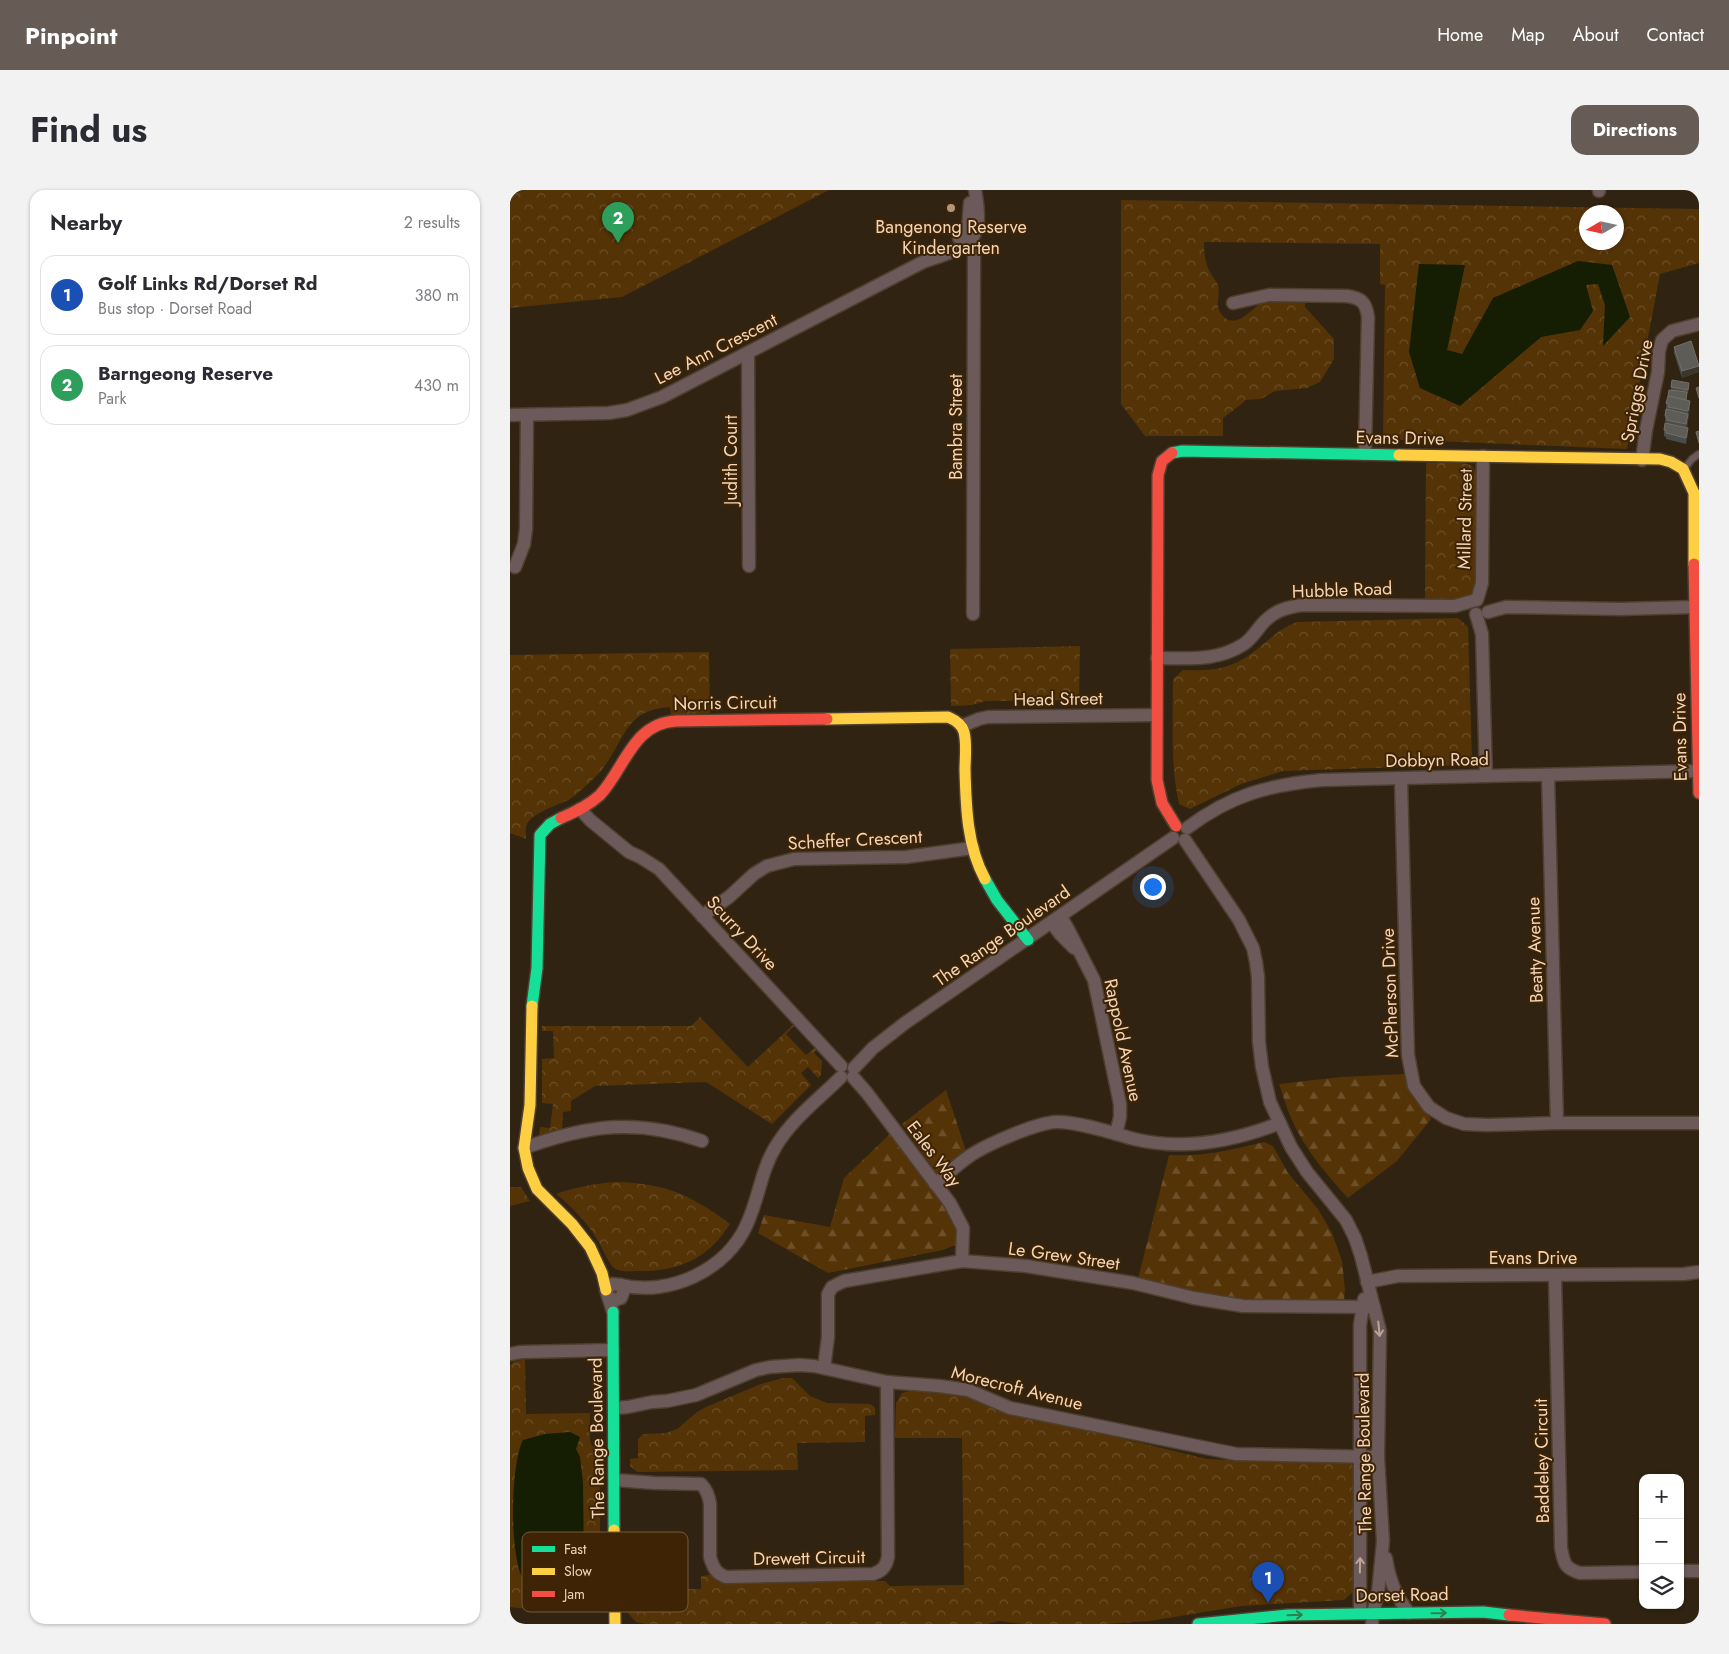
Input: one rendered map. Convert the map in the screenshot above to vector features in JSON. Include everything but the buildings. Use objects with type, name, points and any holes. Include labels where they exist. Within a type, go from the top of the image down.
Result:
[{"type":"street","name":"Bambra Street","points":[[973,614],[974,255],[968,237],[976,234],[978,226],[978,207],[974,190]]},
{"type":"street","name":"Lee Ann Crescent","points":[[510,415],[600,414],[627,410],[662,397],[924,262],[946,254],[968,237]]},
{"type":"street","points":[[1233,303],[1269,295],[1347,296],[1357,297],[1363,301],[1367,308],[1368,317],[1365,454]]},
{"type":"street","name":"Spriggs Drive","points":[[1642,460],[1662,340],[1672,331],[1699,324]]},
{"type":"street","name":"Judith Court","points":[[748,353],[749,566]]},
{"type":"street","points":[[515,568],[524,544],[526,529],[527,415]]},
{"type":"street","name":"Evans Drive","points":[[1180,833],[1162,803],[1159,793],[1156,715],[1158,475],[1163,458],[1174,452],[1660,459],[1671,462],[1683,469],[1694,493],[1694,607],[1699,793]]},
{"type":"street","name":"Millard Street","points":[[1483,456],[1482,634],[1486,776]]},
{"type":"street","name":"Hubble Road","points":[[1157,658],[1217,657],[1245,643],[1276,612],[1287,607],[1303,605],[1620,609],[1694,607]]},
{"type":"street","name":"Head Street","points":[[962,726],[988,717],[1156,715]]},
{"type":"street","name":"Norris Circuit","points":[[619,1291],[602,1273],[590,1248],[572,1224],[537,1189],[528,1168],[524,1148],[530,1105],[531,1011],[537,968],[540,835],[544,828],[583,808],[603,790],[616,774],[636,742],[654,726],[666,722],[948,718],[955,719],[962,726]]},
{"type":"street","points":[[962,726],[967,817],[972,844],[988,885],[1002,907],[1008,924],[1025,942]]},
{"type":"street","name":"Dobbyn Road","points":[[1180,833],[1218,807],[1237,798],[1264,789],[1294,783],[1322,780],[1698,771]]},
{"type":"street","name":"Beatty Avenue","points":[[1548,775],[1557,1123]]},
{"type":"street","name":"McPherson Drive","points":[[1401,779],[1408,1055],[1414,1086],[1429,1107],[1446,1118],[1464,1124],[1487,1126],[1557,1123],[1699,1123]]},
{"type":"street","name":"Scurry Drive","points":[[583,808],[609,835],[629,852],[659,869],[847,1072]]},
{"type":"street","name":"The Range Boulevard","points":[[615,1532],[612,1312],[619,1291],[680,1283],[721,1259],[743,1234],[762,1176],[785,1132],[862,1058],[894,1032],[1180,833],[1239,920],[1253,948],[1258,977],[1259,1042],[1262,1067],[1270,1102],[1291,1147],[1307,1172],[1346,1220],[1355,1238],[1367,1282],[1368,1307],[1380,1331],[1378,1458],[1383,1541],[1378,1592],[1366,1619]]},
{"type":"street","name":"Scheffer Crescent","points":[[706,919],[754,874],[767,866],[779,862],[794,859],[906,857],[972,844]]},
{"type":"street","name":"Rappold Avenue","points":[[1057,920],[1060,934],[1081,955],[1090,971],[1098,993],[1120,1104],[1120,1117],[1116,1134]]},
{"type":"street","name":"Eales Way","points":[[847,1072],[872,1100],[950,1203],[963,1228],[962,1261]]},
{"type":"street","points":[[935,1184],[976,1152],[1034,1126],[1056,1122],[1066,1122],[1150,1142],[1191,1144],[1257,1132],[1280,1123]]},
{"type":"street","points":[[524,1148],[576,1132],[620,1127],[664,1130],[702,1141]]},
{"type":"street","name":"Le Grew Street","points":[[824,1368],[828,1337],[828,1294],[832,1287],[844,1281],[962,1261],[1026,1266],[1104,1278],[1194,1298],[1243,1306],[1368,1307]]},
{"type":"street","name":"Evans Drive","points":[[1367,1282],[1398,1276],[1555,1276],[1684,1274],[1699,1272]]},
{"type":"street","name":"Baddeley Circuit","points":[[1555,1276],[1561,1548],[1564,1562],[1570,1570],[1580,1573],[1639,1572]]},
{"type":"street","name":"The Range Boulevard","points":[[1366,1619],[1360,1458],[1360,1324],[1368,1307]]},
{"type":"street","points":[[510,1354],[520,1352],[613,1350]]},
{"type":"street","name":"Morecroft Avenue","points":[[614,1403],[628,1407],[667,1401],[696,1395],[756,1370],[799,1365],[824,1368],[887,1382],[968,1390],[1010,1408],[1236,1454],[1378,1458]]},
{"type":"street","name":"Drewett Circuit","points":[[615,1484],[629,1488],[654,1483],[701,1484],[705,1489],[710,1504],[710,1557],[713,1566],[720,1575],[735,1577],[873,1574],[879,1572],[887,1564],[888,1557],[887,1382]]},
{"type":"street","points":[[1383,1541],[1387,1568],[1392,1584],[1409,1613]]},
{"type":"street","points":[[1684,1571],[1699,1571]]},
{"type":"street","name":"Dorset Road","points":[[1198,1624],[1288,1615],[1366,1619],[1409,1613],[1483,1612],[1605,1624]]},
{"type":"lane","points":[[1683,469],[1699,454]]},
{"type":"green space","points":[[510,190],[829,190],[622,297],[510,308]]},
{"type":"green space","points":[[1121,200],[1579,207],[1579,250],[1624,250],[1624,208],[1699,209],[1699,263],[1660,274],[1627,449],[1383,439],[1385,285],[1380,284],[1380,244],[1204,242],[1207,265],[1218,285],[1219,309],[1225,318],[1231,321],[1242,318],[1267,301],[1305,301],[1305,307],[1334,339],[1334,359],[1320,382],[1307,388],[1275,391],[1261,399],[1245,400],[1223,418],[1223,436],[1145,436],[1121,404]]},
{"type":"green space","points":[[1426,463],[1468,464],[1475,470],[1477,478],[1477,586],[1467,597],[1461,599],[1447,601],[1425,600]]},
{"type":"green space","points":[[1458,618],[1468,627],[1472,757],[1464,765],[1283,771],[1241,784],[1190,809],[1179,804],[1173,757],[1173,679],[1183,670],[1221,668],[1238,662],[1280,631],[1297,622]]},
{"type":"green space","points":[[1080,646],[1079,700],[986,701],[972,705],[951,706],[950,649]]},
{"type":"green space","points":[[709,652],[710,713],[671,715],[670,707],[656,709],[636,718],[604,767],[588,784],[570,799],[540,812],[530,820],[526,827],[526,839],[510,833],[510,655]]},
{"type":"green space","points":[[700,1017],[748,1067],[794,1024],[786,1034],[806,1055],[816,1047],[817,1050],[814,1053],[822,1061],[821,1075],[818,1078],[808,1067],[801,1073],[811,1085],[772,1124],[706,1082],[595,1086],[571,1101],[571,1111],[563,1112],[562,1130],[539,1137],[540,1127],[550,1128],[553,1104],[542,1103],[542,1059],[554,1058],[553,1031],[542,1031],[542,1026],[691,1026]]},
{"type":"green space","points":[[1404,1074],[1431,1119],[1397,1161],[1348,1198],[1302,1140],[1289,1114],[1279,1084],[1341,1077]]},
{"type":"green space","points":[[946,1090],[966,1151],[938,1175],[902,1124]]},
{"type":"green space","points":[[890,1134],[955,1219],[959,1233],[955,1245],[943,1250],[828,1273],[758,1233],[764,1215],[830,1227],[844,1178]]},
{"type":"green space","points":[[1264,1142],[1273,1146],[1288,1173],[1318,1209],[1332,1233],[1342,1261],[1345,1289],[1344,1301],[1239,1300],[1193,1292],[1138,1279],[1169,1155],[1205,1154]]},
{"type":"green space","points":[[614,1182],[648,1185],[676,1192],[702,1205],[730,1224],[702,1255],[679,1266],[652,1271],[617,1270],[610,1263],[588,1226],[556,1194],[570,1189]]},
{"type":"green space","points":[[510,1187],[521,1187],[530,1201],[510,1206]]},
{"type":"green space","points":[[525,1359],[526,1414],[590,1413],[590,1441],[592,1446],[599,1448],[600,1532],[522,1532],[522,1608],[510,1607],[510,1366],[513,1362]]},
{"type":"green space","points":[[783,1378],[792,1378],[810,1396],[827,1403],[870,1404],[875,1407],[875,1415],[865,1416],[865,1442],[797,1443],[798,1470],[637,1472],[630,1466],[630,1459],[638,1458],[638,1439],[643,1434],[666,1433],[677,1429],[706,1407],[761,1384]]},
{"type":"green space","points":[[910,1391],[944,1393],[977,1398],[1042,1419],[1207,1459],[1257,1461],[1341,1459],[1352,1464],[1356,1474],[1354,1591],[1344,1600],[1241,1606],[1150,1621],[1105,1624],[1023,1624],[999,1621],[988,1624],[645,1624],[636,1622],[627,1612],[688,1612],[688,1589],[701,1589],[701,1576],[710,1575],[718,1582],[885,1581],[890,1586],[964,1585],[962,1438],[895,1438],[896,1403],[902,1393]]},
{"type":"shaded area","points":[[1578,261],[1612,265],[1630,317],[1603,346],[1605,305],[1598,284],[1586,285],[1593,311],[1580,330],[1541,337],[1460,406],[1420,388],[1409,352],[1419,264],[1465,265],[1447,350],[1462,354],[1493,298]]},
{"type":"shaded area","points":[[570,1432],[580,1437],[576,1449],[580,1457],[583,1483],[584,1532],[522,1532],[522,1577],[515,1550],[513,1510],[516,1469],[523,1440],[545,1434]]},
{"type":"traffic: fast","points":[[1172,453],[1182,451],[1399,455]]},
{"type":"traffic: fast","points":[[532,1006],[537,968],[540,835],[550,824],[561,818]]},
{"type":"traffic: fast","points":[[985,879],[997,900],[1028,940]]},
{"type":"traffic: fast","points":[[613,1312],[614,1530]]},
{"type":"traffic: fast","points":[[1198,1624],[1288,1615],[1483,1612],[1509,1615]]},
{"type":"traffic: slow","points":[[1399,455],[1660,459],[1671,462],[1683,469],[1694,493],[1694,564]]},
{"type":"traffic: slow","points":[[827,719],[948,717],[960,725],[964,732],[965,741],[965,784],[971,840],[974,853],[985,879]]},
{"type":"traffic: slow","points":[[532,1006],[530,1105],[524,1148],[528,1168],[537,1189],[572,1224],[590,1247],[602,1273],[606,1290]]},
{"type":"traffic: slow","points":[[615,1612],[615,1624]]},
{"type":"traffic: jam","points":[[1172,453],[1162,461],[1158,475],[1157,780],[1162,803],[1176,826]]},
{"type":"traffic: jam","points":[[1694,564],[1699,793]]},
{"type":"traffic: jam","points":[[561,818],[586,806],[600,795],[640,738],[661,724],[676,721],[827,719]]},
{"type":"traffic: jam","points":[[1509,1615],[1605,1624]]},
{"type":"place","name":"Bangenong Reserve Kindergarten","points":[[951,208]]},
{"type":"place","name":"Barngeong Reserve","points":[[618,243]]},
{"type":"place","name":"Golf Links Rd/Dorset Rd","points":[[1268,1603]]}]
